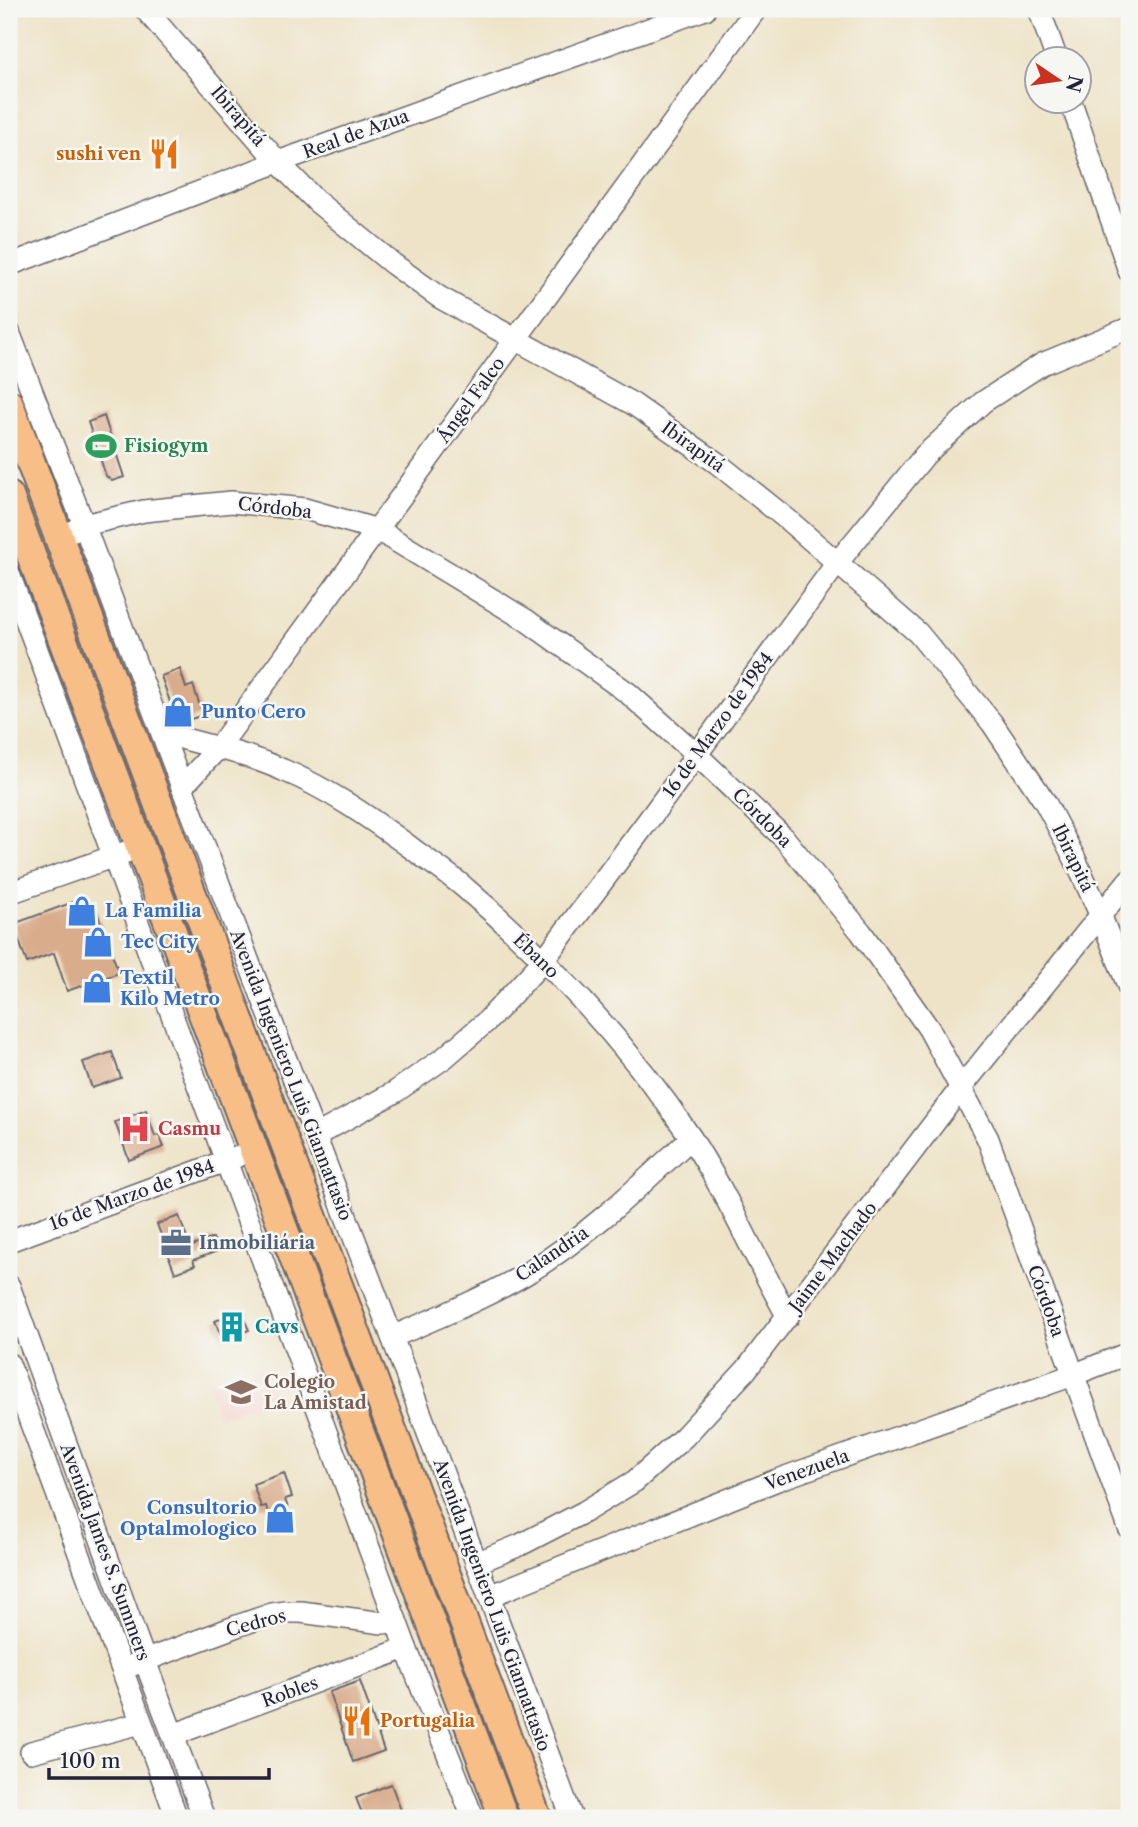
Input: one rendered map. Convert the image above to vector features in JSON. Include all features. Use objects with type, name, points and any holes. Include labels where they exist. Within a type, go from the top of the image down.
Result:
[{"type":"main road","name":"Avenida Ingeniero Luis Giannattasio","points":[[9,404],[72,531],[537,1818]]},
{"type":"main road","points":[[9,496],[19,550],[141,845],[504,1818]]},
{"type":"street","name":"Real de Azua","points":[[9,265],[278,162],[705,9]]},
{"type":"street","name":"Ángel Falco","points":[[182,788],[218,748],[757,9]]},
{"type":"street","points":[[1039,9],[1052,46]]},
{"type":"street","name":"Ibirapitá","points":[[155,13],[278,162],[316,201],[393,264],[439,297],[633,404],[717,463],[788,520],[918,633],[992,723],[1045,802],[1076,859],[1101,914],[1129,988]]},
{"type":"street","points":[[1076,116],[1129,271]]},
{"type":"street","name":"16 de Marzo de 1984","points":[[315,1136],[395,1092],[444,1058],[488,1020],[543,961],[837,563],[925,455],[984,402],[1042,365],[1129,328]]},
{"type":"street","name":"Avenida Ingeniero Luis Giannattasio","points":[[9,332],[72,531],[162,733],[572,1818]]},
{"type":"street","name":"Córdoba","points":[[72,531],[144,511],[232,502],[305,509],[378,530],[526,620],[628,693],[784,838],[861,932],[929,1029],[988,1139],[1129,1528]]},
{"type":"street","points":[[9,574],[406,1648],[473,1818]]},
{"type":"street","name":"Ébano","points":[[162,733],[283,770],[330,794],[382,827],[464,887],[543,961],[615,1037],[668,1104],[736,1215],[788,1317]]},
{"type":"street","points":[[9,893],[141,845]]},
{"type":"street","name":"Jaime Machado","points":[[476,1563],[520,1545],[584,1512],[635,1481],[684,1437],[746,1370],[960,1088],[1129,880]]},
{"type":"street","name":"Calandria","points":[[392,1337],[477,1300],[526,1274],[573,1242],[621,1203],[691,1138]]},
{"type":"street","name":"16 de Marzo de 1984","points":[[9,1241],[255,1150]]},
{"type":"street","name":"Avenida James S. Summers","points":[[9,1286],[204,1818]]},
{"type":"street","name":"Venezuela","points":[[489,1596],[778,1480],[1129,1353]]},
{"type":"street","name":"Avenida James S. Summers","points":[[9,1364],[177,1818]]},
{"type":"street","name":"Cedros","points":[[122,1670],[237,1626],[279,1613],[301,1612],[383,1623],[396,1621]]},
{"type":"street","name":"Robles","points":[[173,1735],[406,1648]]},
{"type":"street","points":[[31,1752],[142,1723]]},
{"type":"shaded area","name":"Colegio La Amistad","points":[[262,1367],[273,1398],[219,1417],[208,1385]]},
{"type":"building","points":[[104,416],[124,477],[112,481],[106,476],[88,422]]},
{"type":"building","points":[[180,669],[186,688],[193,685],[203,715],[185,721],[176,719],[161,676]]},
{"type":"building","points":[[76,901],[96,910],[119,973],[67,991],[54,953],[27,963],[13,924]]},
{"type":"building","points":[[112,1052],[121,1078],[92,1088],[83,1062]]},
{"type":"building","name":"Casmu","points":[[146,1110],[155,1136],[159,1135],[164,1147],[129,1160],[115,1122]]},
{"type":"building","name":"Inmobiliária","points":[[179,1216],[190,1247],[213,1238],[218,1251],[193,1260],[195,1265],[175,1273],[157,1224]]},
{"type":"building","name":"Cavs","points":[[229,1315],[233,1324],[244,1319],[249,1330],[223,1340],[215,1321]]},
{"type":"building","points":[[284,1473],[292,1497],[285,1499],[293,1524],[273,1530],[266,1506],[261,1507],[253,1484]]},
{"type":"building","name":"Portugalia","points":[[360,1681],[384,1751],[353,1762],[329,1692]]},
{"type":"building","points":[[391,1784],[404,1818],[364,1818],[356,1798]]},
{"type":"place","name":"sushi ven","points":[[164,154]]},
{"type":"place","name":"Fisiogym","points":[[101,446]]},
{"type":"place","name":"Punto Cero","points":[[178,712]]},
{"type":"place","name":"La Familia","points":[[82,911]]},
{"type":"place","name":"Tec City","points":[[98,942]]},
{"type":"place","name":"Textil Kilo Metro","points":[[97,988]]},
{"type":"place","name":"Casmu","points":[[135,1129]]},
{"type":"place","name":"Inmobiliária","points":[[176,1243]]},
{"type":"place","name":"Cavs","points":[[232,1327]]},
{"type":"place","name":"Colegio La Amistad","points":[[241,1392]]},
{"type":"place","name":"Consultorio Optalmologico","points":[[280,1518]]},
{"type":"place","name":"Portugalia","points":[[357,1721]]}]
